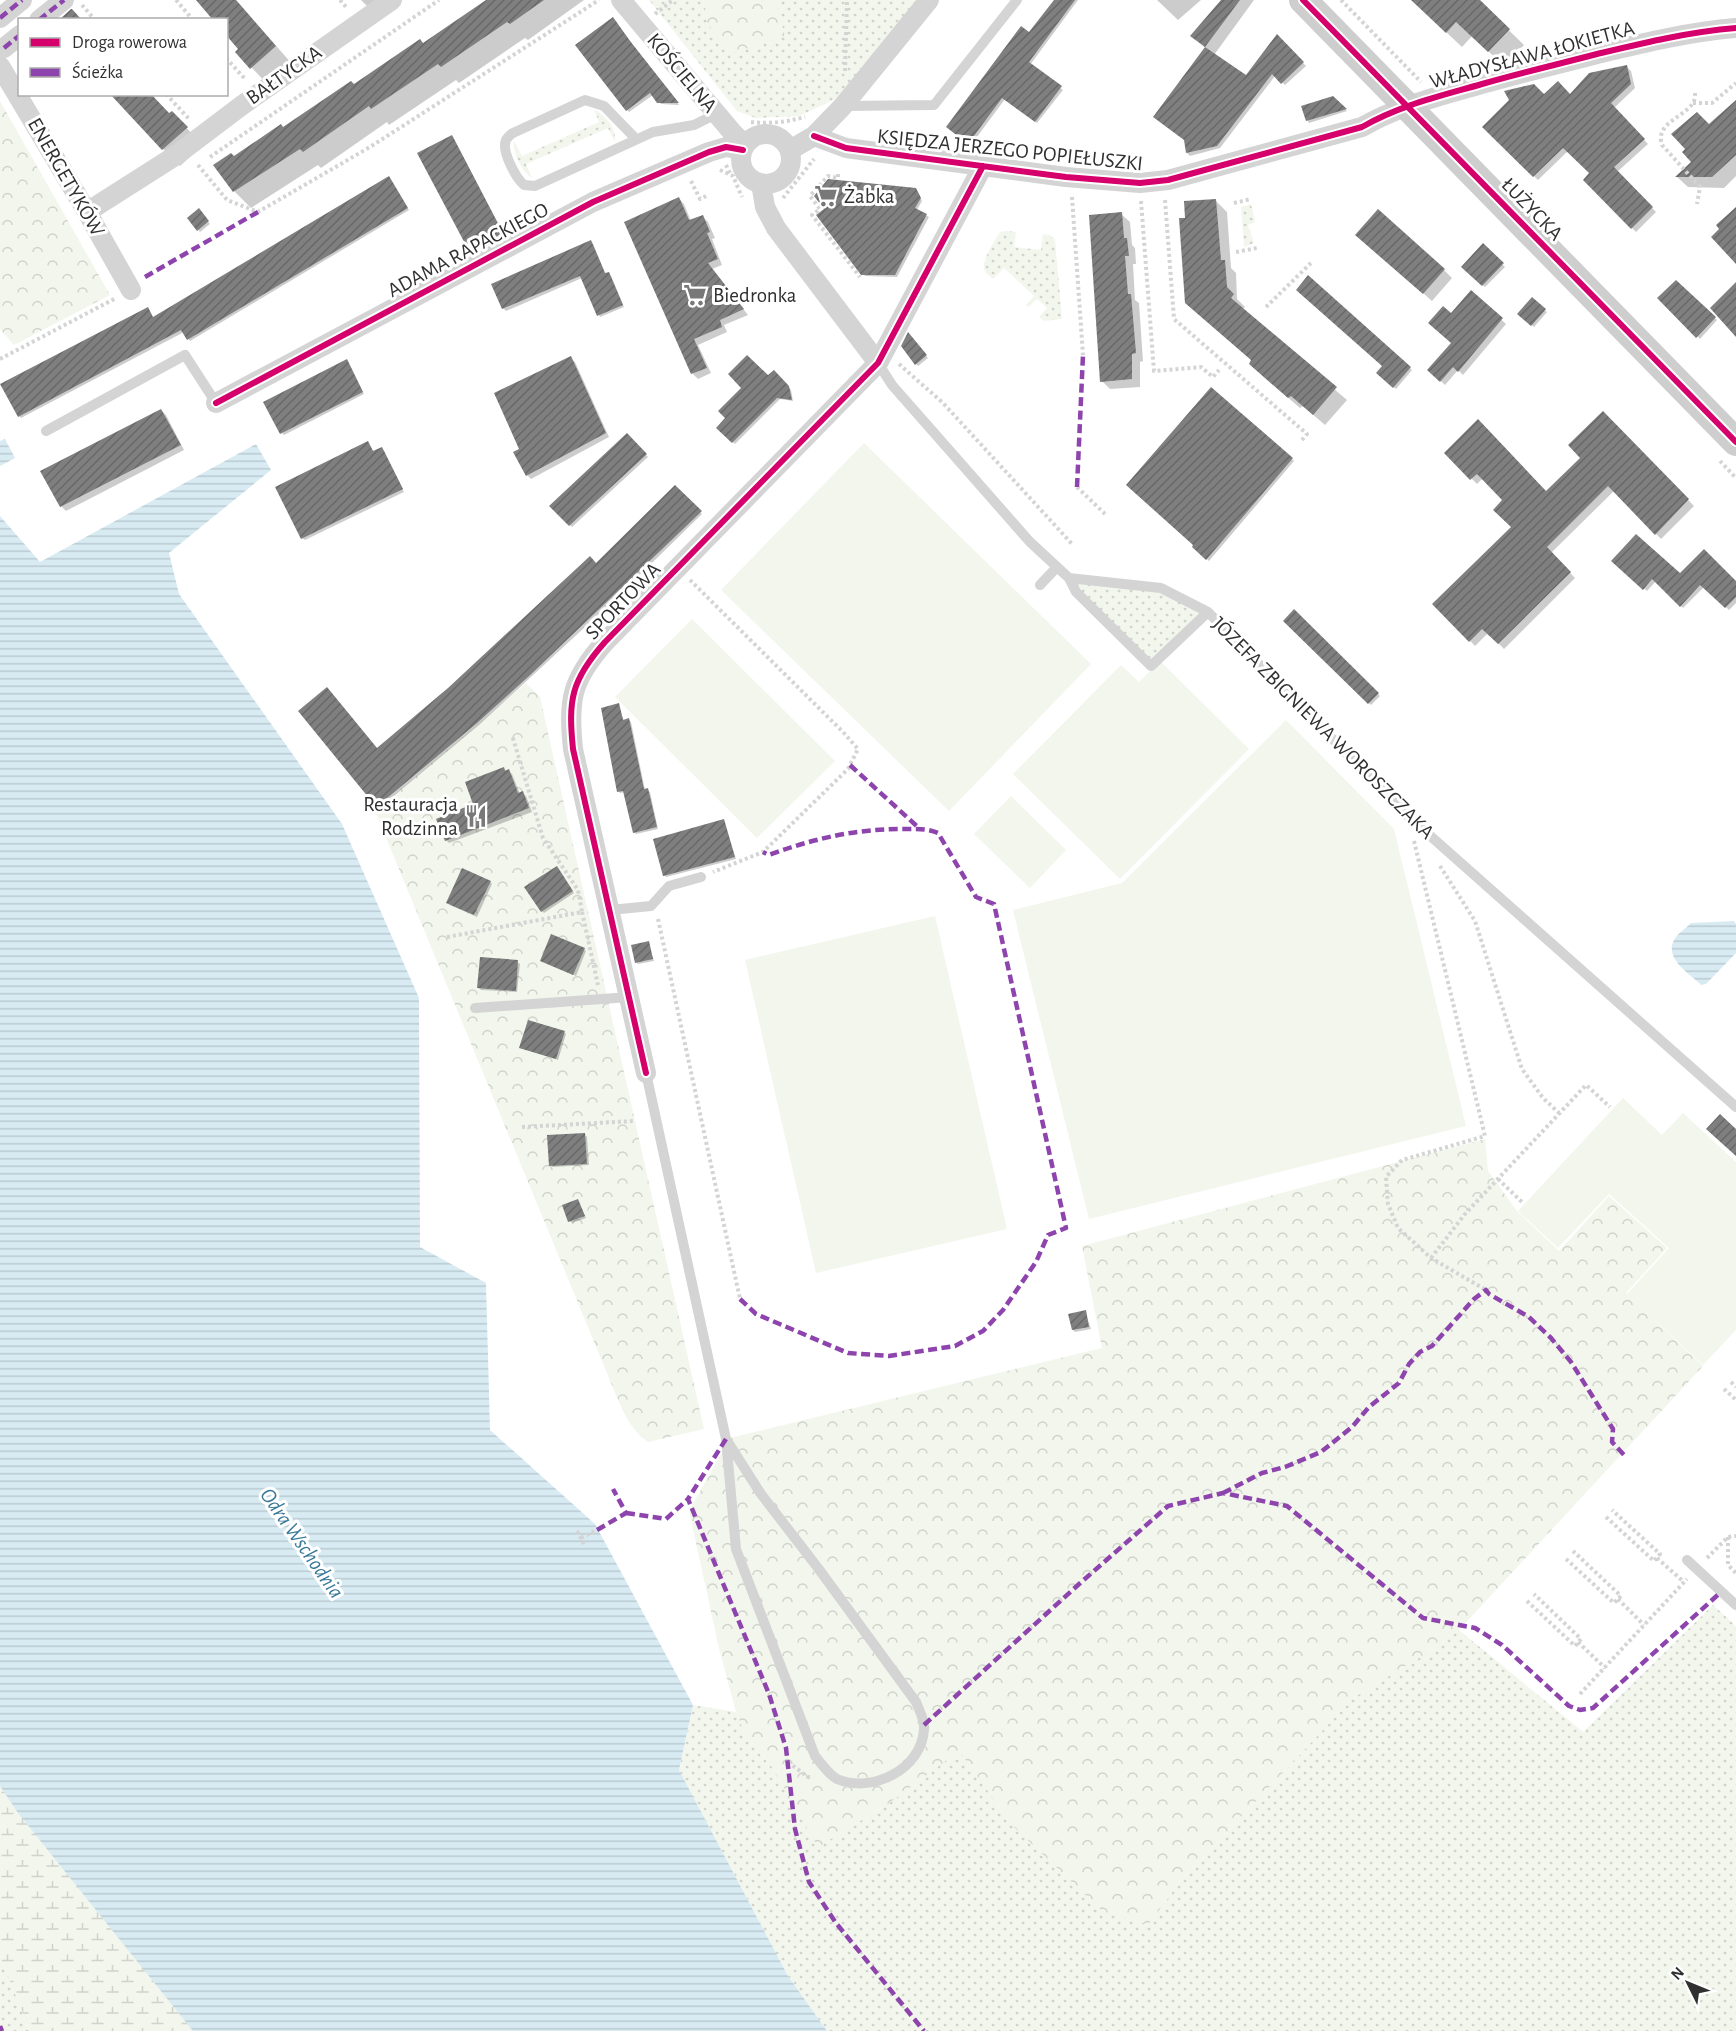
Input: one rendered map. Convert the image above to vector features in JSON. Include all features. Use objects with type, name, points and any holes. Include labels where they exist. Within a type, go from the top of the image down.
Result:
[{"type":"street","points":[[0,18],[22,0]]},
{"type":"street","points":[[42,18],[64,0]]},
{"type":"street","name":"BAŁTYCKA","points":[[87,212],[203,136],[258,94],[392,0]]},
{"type":"street","name":"KOŚCIELNA","points":[[621,0],[744,147]]},
{"type":"street","points":[[790,150],[814,136],[843,106],[929,0]]},
{"type":"street","name":"ŁUŻYCKA","points":[[1303,0],[1736,442]]},
{"type":"street","name":"WŁADYSŁAWA ŁOKIETKA","points":[[1408,105],[1650,41],[1701,31],[1736,28]]},
{"type":"street","points":[[2,57],[18,37]]},
{"type":"street","name":"ENERGETYKÓW","points":[[2,57],[18,86]]},
{"type":"street","name":"ENERGETYKÓW","points":[[23,96],[87,212],[121,290]]},
{"type":"street","name":"KSIĘDZA JERZEGO POPIEŁUSZKI","points":[[814,136],[846,148],[1094,180],[1152,182],[1209,169],[1362,127],[1380,116],[1408,105]]},
{"type":"street","points":[[769,133],[778,136],[790,150],[791,159],[785,175],[770,184],[752,179],[741,164],[744,147],[751,138],[760,134],[769,133]]},
{"type":"street","name":"ADAMA RAPACKIEGO","points":[[216,403],[593,202],[709,152],[726,147],[744,147]]},
{"type":"street","name":"SPORTOWA","points":[[646,1073],[573,749],[570,725],[571,702],[577,680],[590,658],[605,642],[878,363],[983,166]]},
{"type":"street","points":[[761,183],[765,207],[776,228],[878,363]]},
{"type":"lane","points":[[843,106],[934,105],[1017,0]]},
{"type":"lane","points":[[636,139],[604,105],[585,100],[513,133],[506,139],[504,148],[516,178],[524,185],[535,186],[653,132],[694,125],[716,114]]},
{"type":"lane","name":"ADAMA RAPACKIEGO","points":[[46,431],[185,355],[216,403]]},
{"type":"lane","points":[[878,363],[892,385],[1030,542],[1069,578],[1076,592],[1151,666],[1208,612]]},
{"type":"lane","points":[[1040,585],[1057,567]]},
{"type":"lane","name":"JÓZEFA ZBIGNIEWA WOROSZCZAKA","points":[[1069,578],[1161,588],[1208,612],[1409,817],[1736,1107]]},
{"type":"lane","points":[[610,910],[651,906],[669,886],[701,877]]},
{"type":"lane","points":[[475,1008],[630,998]]},
{"type":"lane","points":[[646,1073],[726,1439],[736,1550],[815,1756],[834,1778],[851,1784],[879,1781],[893,1776],[907,1765],[924,1732],[924,1725],[916,1702],[761,1494],[726,1439]]},
{"type":"lane","points":[[1688,1560],[1736,1605]]},
{"type":"path","points":[[77,0],[93,18]]},
{"type":"path","points":[[176,0],[191,18]]},
{"type":"path","points":[[440,0],[198,165],[227,200],[258,212],[370,147],[599,0]]},
{"type":"path","points":[[848,0],[845,79],[851,70]]},
{"type":"path","points":[[228,60],[258,94]]},
{"type":"path","points":[[1693,103],[1712,104],[1736,83]]},
{"type":"path","points":[[1695,93],[1693,103],[1665,128],[1660,139],[1668,153],[1700,187],[1697,204]]},
{"type":"path","points":[[168,96],[203,136]]},
{"type":"path","points":[[750,122],[784,123],[812,113]]},
{"type":"path","points":[[715,169],[733,176],[744,202]]},
{"type":"path","points":[[838,174],[838,178],[828,176],[810,196],[820,209],[812,215],[860,277]]},
{"type":"path","points":[[688,175],[700,198],[708,195]]},
{"type":"path","points":[[1075,192],[1072,196],[1083,355]]},
{"type":"path","points":[[1234,203],[1251,199]]},
{"type":"path","points":[[1165,200],[1174,319],[1307,434],[1302,440]]},
{"type":"path","points":[[1141,201],[1154,371],[1201,367],[1213,377],[1219,370]]},
{"type":"path","points":[[1236,252],[1257,248]]},
{"type":"path","points":[[1266,308],[1311,263]]},
{"type":"path","points":[[0,359],[117,298],[121,290]]},
{"type":"path","points":[[898,363],[943,403],[1073,545]]},
{"type":"path","points":[[1077,487],[1105,514]]},
{"type":"path","points":[[690,579],[858,749],[848,769],[763,852],[701,877]]},
{"type":"path","points":[[512,735],[543,838],[578,890],[601,1000]]},
{"type":"path","points":[[1409,817],[1485,1136],[1402,1160],[1386,1177],[1388,1204],[1398,1228],[1431,1258],[1486,1290]]},
{"type":"path","points":[[1439,865],[1475,921],[1522,1069],[1543,1098],[1559,1113]]},
{"type":"path","points":[[655,902],[740,1299]]},
{"type":"path","points":[[447,937],[582,912]]},
{"type":"path","points":[[1431,1258],[1465,1214],[1586,1085],[1610,1107]]},
{"type":"path","points":[[522,1127],[634,1121]]},
{"type":"path","points":[[1498,1179],[1522,1202]]},
{"type":"path","points":[[1731,1382],[1736,1387]]},
{"type":"path","points":[[1724,1389],[1736,1400]]},
{"type":"path","points":[[1606,1517],[1654,1561],[1657,1558],[1660,1554],[1612,1510]]},
{"type":"path","points":[[581,1538],[597,1530]]},
{"type":"path","points":[[577,1531],[584,1545]]},
{"type":"path","points":[[1580,1694],[1696,1569],[1728,1537],[1736,1536]]},
{"type":"path","points":[[1728,1537],[1728,1565],[1736,1573]]},
{"type":"path","points":[[1566,1559],[1614,1603],[1621,1596],[1573,1551]]},
{"type":"path","points":[[1657,1558],[1684,1582]]},
{"type":"path","points":[[1527,1601],[1575,1646],[1581,1639],[1534,1594]]},
{"type":"path","points":[[1618,1599],[1644,1625]]},
{"type":"path","points":[[1578,1642],[1605,1668]]},
{"type":"green space","points":[[649,0],[919,0],[844,95],[799,116],[756,118],[737,111]]},
{"type":"green space","points":[[704,0],[776,0],[785,36],[729,54],[707,22]]},
{"type":"green space","points":[[0,101],[110,295],[14,345],[0,329]]},
{"type":"green space","points":[[594,109],[612,127],[615,142],[608,128],[526,164],[532,178],[528,175],[516,156],[514,141],[522,156],[599,122]]},
{"type":"green space","points":[[1251,204],[1255,222],[1248,225],[1254,243],[1244,247],[1241,207]]},
{"type":"green space","points":[[1000,232],[1016,232],[1014,247],[1041,250],[1043,234],[1050,235],[1055,240],[1062,319],[1044,321],[1039,317],[1047,308],[1037,299],[1028,307],[1026,305],[1034,296],[1004,268],[993,279],[985,271],[984,264],[990,249]]},
{"type":"green space","points":[[864,443],[1091,664],[949,811],[721,590]]},
{"type":"green space","points":[[1069,578],[1161,588],[1208,612],[1151,666]]},
{"type":"green space","points":[[692,619],[835,761],[757,838],[615,697]]},
{"type":"green space","points":[[1160,661],[1249,749],[1120,879],[1013,774],[1121,665],[1139,682]]},
{"type":"green space","points":[[526,683],[540,697],[704,1429],[648,1442],[633,1427],[619,1402],[375,811]]},
{"type":"green space","points":[[1286,720],[1394,829],[1466,1126],[1089,1219],[1013,910],[1122,883]]},
{"type":"green space","points":[[1011,796],[1066,850],[1030,888],[974,834]]},
{"type":"green space","points":[[935,916],[1007,1229],[816,1273],[745,960]]},
{"type":"green space","points":[[1623,1098],[1662,1135],[1683,1113],[1736,1162],[1736,1330],[1703,1365],[1627,1294],[1669,1248],[1609,1194],[1558,1248],[1518,1211]]},
{"type":"green space","points":[[1485,1139],[1488,1171],[1517,1211],[1559,1251],[1609,1196],[1667,1248],[1626,1293],[1703,1366],[1459,1630],[1430,1651],[1353,1698],[1180,1882],[1148,1925],[1102,1911],[1013,1826],[959,1751],[888,1804],[818,1847],[772,1767],[748,1741],[736,1712],[719,1648],[689,1511],[730,1438],[1102,1348],[1082,1246]]},
{"type":"green space","points":[[1713,1605],[1736,1626],[1736,2031],[827,2031],[788,1976],[679,1770],[693,1705],[736,1712],[748,1741],[772,1767],[819,1846],[888,1804],[959,1750],[1013,1826],[1148,1924],[1180,1882],[1353,1698],[1430,1651],[1459,1630],[1583,1732]]},
{"type":"green space","points":[[0,1745],[214,2031],[30,2031],[0,1956]]},
{"type":"green space","points":[[0,1956],[30,2031],[0,2031]]},
{"type":"water","points":[[5,439],[15,458],[0,466],[0,441]]},
{"type":"water","name":"Odra Wschodnia","points":[[256,444],[271,470],[169,553],[179,594],[342,824],[419,998],[420,1247],[486,1283],[490,1430],[595,1524],[693,1705],[679,1770],[788,1976],[827,2031],[193,2031],[18,1813],[0,1786],[0,516],[40,562]]},
{"type":"water","points":[[1734,921],[1736,924],[1736,953],[1706,984],[1701,985],[1675,960],[1672,954],[1674,940],[1691,923]]},
{"type":"building","points":[[196,0],[236,0],[276,46],[250,69],[235,52],[238,49],[228,37],[228,18],[211,18]]},
{"type":"building","points":[[486,0],[544,0],[441,67],[438,64],[371,109],[369,106],[303,152],[300,149],[233,192],[213,165],[231,153],[234,156],[281,124],[283,127],[351,81],[354,84],[420,39],[423,43]]},
{"type":"building","points":[[1054,0],[1075,0],[1029,62],[1062,86],[1035,122],[1002,98],[968,144],[946,127],[1021,26],[1029,32]]},
{"type":"building","points":[[1221,0],[1240,0],[1205,47],[1190,36]]},
{"type":"building","points":[[1411,0],[1480,0],[1510,29],[1488,52],[1456,22],[1446,33]]},
{"type":"building","points":[[71,9],[80,18],[61,18]]},
{"type":"building","points":[[613,17],[679,103],[657,103],[650,93],[626,111],[575,45]]},
{"type":"building","points":[[1277,34],[1304,62],[1281,84],[1272,74],[1217,146],[1186,153],[1184,140],[1153,117],[1205,47],[1246,75]]},
{"type":"building","points":[[1627,65],[1631,84],[1611,103],[1645,139],[1614,167],[1653,207],[1631,229],[1583,180],[1589,173],[1563,148],[1533,177],[1482,127],[1509,100],[1504,91],[1534,84],[1544,94],[1558,81],[1570,94],[1589,73]]},
{"type":"building","points":[[112,96],[153,96],[169,113],[172,111],[188,127],[162,150]]},
{"type":"building","points":[[1333,96],[1347,109],[1306,121],[1301,106]]},
{"type":"building","points":[[1736,100],[1736,155],[1712,177],[1675,177],[1691,162],[1682,152],[1685,149],[1671,134],[1697,112],[1709,124]]},
{"type":"building","points":[[452,135],[503,233],[469,251],[417,153]]},
{"type":"building","points":[[389,176],[408,208],[187,340],[181,330],[18,417],[0,384],[148,307],[153,317]]},
{"type":"building","points":[[828,179],[916,188],[921,198],[915,208],[927,214],[895,275],[861,275],[816,215],[824,209],[814,196]]},
{"type":"building","name":"Biedronka","points":[[679,197],[689,220],[703,215],[710,232],[707,233],[718,259],[708,263],[744,309],[720,320],[722,327],[694,339],[707,368],[691,374],[624,222]]},
{"type":"building","points":[[1216,199],[1221,260],[1225,260],[1227,287],[1234,294],[1231,298],[1337,387],[1313,415],[1291,396],[1288,398],[1249,364],[1251,360],[1185,303],[1179,218],[1185,218],[1184,201]]},
{"type":"building","points":[[1736,207],[1736,264],[1711,237],[1719,229],[1716,225]]},
{"type":"building","points":[[199,208],[209,221],[197,231],[187,218]]},
{"type":"building","points":[[1378,209],[1445,269],[1423,294],[1355,235]]},
{"type":"building","points":[[1122,212],[1124,238],[1127,238],[1129,256],[1125,256],[1136,353],[1132,354],[1132,379],[1100,382],[1089,215]]},
{"type":"building","points":[[591,240],[605,273],[609,272],[623,305],[597,316],[580,276],[502,309],[491,284]]},
{"type":"building","points":[[1483,243],[1504,263],[1482,286],[1461,267]]},
{"type":"building","points":[[1308,275],[1411,367],[1393,388],[1376,373],[1382,366],[1296,290]]},
{"type":"building","points":[[1676,280],[1716,317],[1696,338],[1657,298]]},
{"type":"building","points":[[1736,282],[1736,337],[1710,308]]},
{"type":"building","points":[[1471,290],[1503,318],[1458,372],[1453,367],[1440,382],[1427,370],[1451,343],[1428,323],[1443,306],[1451,313]]},
{"type":"building","points":[[1532,297],[1546,309],[1531,326],[1517,314]]},
{"type":"building","points":[[908,332],[927,355],[915,365],[901,346]]},
{"type":"building","points":[[747,355],[768,375],[774,370],[789,386],[792,400],[777,398],[732,443],[716,428],[725,418],[718,411],[741,388],[728,374]]},
{"type":"building","points":[[571,356],[606,433],[526,476],[513,452],[519,449],[494,393]]},
{"type":"building","points":[[347,359],[363,392],[280,434],[263,402]]},
{"type":"building","points":[[1211,387],[1293,458],[1206,560],[1192,547],[1193,545],[1126,485]]},
{"type":"building","points":[[161,409],[181,445],[60,507],[40,471]]},
{"type":"building","points":[[1603,411],[1689,499],[1655,535],[1608,486],[1547,547],[1571,572],[1498,644],[1482,629],[1469,642],[1432,604],[1511,527],[1493,510],[1502,500],[1477,474],[1470,480],[1444,453],[1478,419],[1546,491],[1580,458],[1568,445]]},
{"type":"building","points":[[627,433],[647,454],[569,526],[549,506]]},
{"type":"building","points":[[368,441],[373,451],[382,447],[403,489],[301,539],[275,487]]},
{"type":"building","points":[[675,485],[702,511],[529,676],[380,804],[376,801],[373,803],[298,711],[327,687],[377,748],[448,688],[590,556],[596,563]]},
{"type":"building","points":[[1636,534],[1680,573],[1704,549],[1736,581],[1736,597],[1725,608],[1700,585],[1680,607],[1652,579],[1643,590],[1611,561]]},
{"type":"building","points":[[1294,609],[1379,693],[1368,704],[1283,621]]},
{"type":"building","points":[[619,703],[623,720],[629,718],[644,789],[648,788],[657,827],[633,833],[623,791],[617,792],[601,708]]},
{"type":"building","points":[[504,767],[505,771],[509,769],[518,793],[523,791],[529,808],[445,841],[436,819],[473,804],[465,782]]},
{"type":"building","points":[[724,819],[735,857],[663,876],[653,839]]},
{"type":"building","points":[[557,866],[573,891],[541,912],[524,887]]},
{"type":"building","points":[[462,868],[491,881],[474,915],[446,903]]},
{"type":"building","points":[[551,934],[585,948],[573,975],[540,961]]},
{"type":"building","points":[[649,941],[653,959],[635,963],[631,945]]},
{"type":"building","points":[[480,957],[518,960],[516,991],[477,988]]},
{"type":"building","points":[[528,1020],[565,1031],[556,1059],[519,1048]]},
{"type":"building","points":[[1720,1114],[1736,1129],[1736,1156],[1706,1129]]},
{"type":"building","points":[[585,1133],[587,1164],[549,1166],[547,1135]]},
{"type":"building","points":[[578,1199],[585,1216],[568,1222],[562,1205]]},
{"type":"building","points":[[1086,1310],[1089,1327],[1072,1330],[1068,1314]]},
{"type":"marked path","points":[[0,18],[22,0]]},
{"type":"marked path","points":[[42,18],[64,0]]},
{"type":"marked path","points":[[4,48],[18,37]]},
{"type":"marked path","points":[[145,277],[258,212]]},
{"type":"marked path","points":[[1077,487],[1083,355]]},
{"type":"marked path","points":[[850,765],[920,829]]},
{"type":"marked path","points":[[740,1299],[756,1314],[848,1353],[889,1356],[955,1346],[983,1331],[1003,1310],[1036,1262],[1048,1235],[1066,1228],[994,904],[976,897],[938,833],[929,830],[884,829],[818,840],[769,855],[763,852]]},
{"type":"marked path","points":[[1223,1493],[1262,1473],[1285,1467],[1321,1452],[1352,1427],[1369,1407],[1399,1383],[1409,1364],[1420,1352],[1432,1346],[1474,1299],[1486,1290],[1529,1317],[1551,1338],[1571,1362],[1613,1429],[1612,1442],[1625,1456]]},
{"type":"marked path","points":[[726,1439],[688,1499],[769,1694],[786,1748],[795,1829],[809,1882],[836,1923],[924,2031]]},
{"type":"marked path","points":[[597,1530],[626,1513],[613,1489]]},
{"type":"marked path","points":[[924,1725],[1168,1506],[1223,1493],[1287,1506],[1423,1618],[1475,1628],[1502,1645],[1569,1706],[1580,1710],[1593,1708],[1721,1592]]},
{"type":"marked path","points":[[626,1513],[666,1519],[688,1499]]},
{"type":"marked path","points":[[0,2026],[2,2031]]},
{"type":"cycle path","points":[[1303,0],[1736,442]]},
{"type":"cycle path","points":[[814,136],[846,148],[1066,177],[1140,183],[1168,180],[1362,127],[1406,107],[1511,76],[1649,42],[1736,28]]},
{"type":"cycle path","points":[[216,403],[593,202],[709,152],[726,147],[743,150]]},
{"type":"cycle path","points":[[646,1073],[573,749],[571,717],[574,691],[585,668],[605,642],[878,363],[983,166]]},
{"type":"place","name":"Żabka","points":[[826,196]]},
{"type":"place","name":"Biedronka","points":[[695,295]]},
{"type":"place","name":"Restauracja Rodzinna","points":[[476,816]]}]
